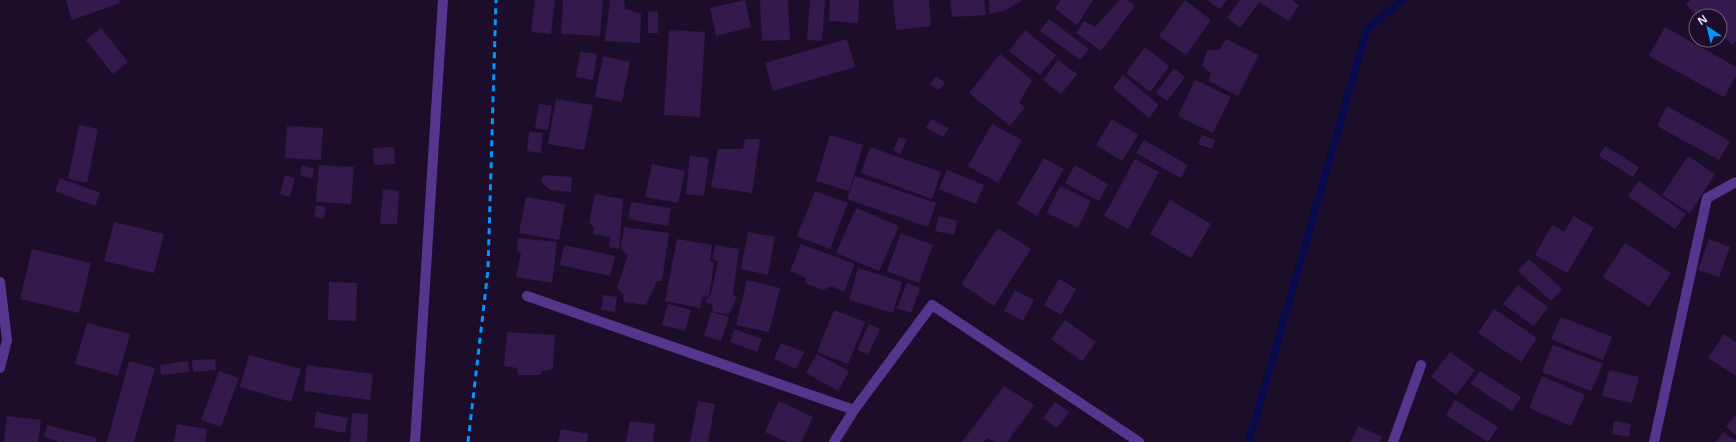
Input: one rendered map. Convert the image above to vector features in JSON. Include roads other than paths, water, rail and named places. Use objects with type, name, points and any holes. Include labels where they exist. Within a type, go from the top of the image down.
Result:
[{"type":"street","points":[[415,442],[443,0]]},
{"type":"street","points":[[1654,442],[1707,198],[1736,182]]},
{"type":"street","points":[[0,282],[7,340],[0,368]]},
{"type":"street","points":[[527,296],[854,410]]},
{"type":"street","points":[[834,442],[854,410],[932,305],[1139,442]]},
{"type":"street","points":[[1393,442],[1421,365]]},
{"type":"waterway","points":[[1249,442],[1367,29],[1403,0]]},
{"type":"railway","points":[[468,442],[488,270],[496,0]]}]
